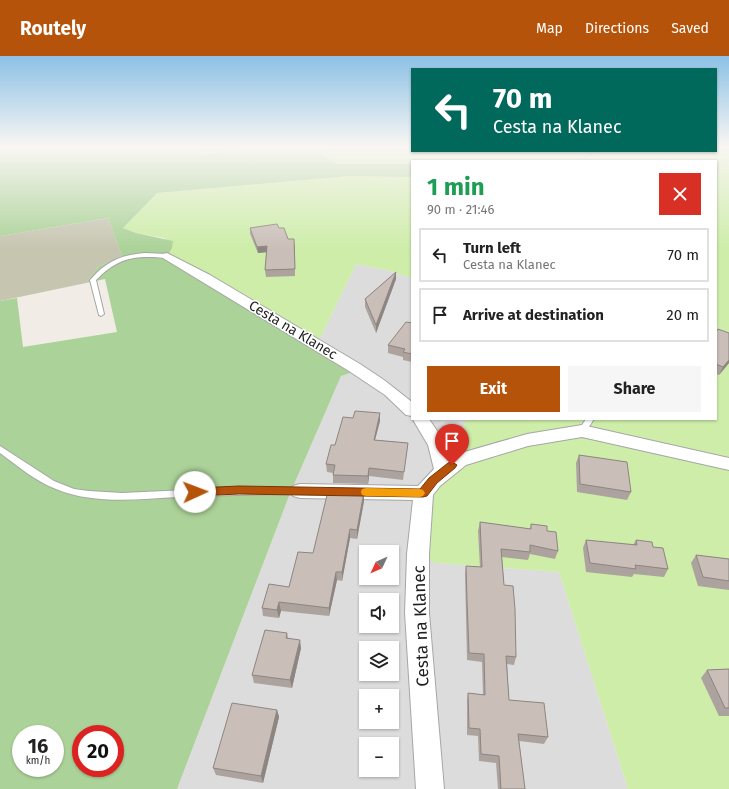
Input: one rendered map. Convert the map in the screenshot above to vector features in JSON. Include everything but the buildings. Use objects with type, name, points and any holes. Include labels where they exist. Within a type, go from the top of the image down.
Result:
[{"type":"street","name":"Cesta na Klanec","points":[[167,256],[216,282],[359,370],[396,396],[411,410]]},
{"type":"street","points":[[421,420],[437,444],[444,471]]},
{"type":"street","points":[[300,491],[423,493],[444,471],[460,460],[527,440],[586,425],[729,464]]},
{"type":"street","name":"Cesta na Klanec","points":[[423,493],[418,554],[418,613],[430,789]]},
{"type":"lane","points":[[101,314],[93,280],[102,268],[125,257],[145,254],[167,256]]},
{"type":"lane","points":[[0,449],[30,470],[59,487],[86,494],[124,496],[239,490],[300,491]]},
{"type":"shaded area","points":[[108,218],[122,256],[98,267],[86,283],[0,301],[0,236]]},
{"type":"shaded area","points":[[356,264],[387,270],[411,278],[411,420],[466,420],[459,451],[460,460],[436,563],[559,572],[628,789],[177,789],[289,496],[341,376],[359,370],[317,345]]},
{"type":"green space","points":[[0,180],[302,180],[157,193],[123,228],[136,233],[173,241],[172,248],[167,256],[359,370],[341,376],[289,496],[177,789],[0,789],[0,301],[17,298],[23,347],[117,332],[105,279],[86,283],[98,267],[122,256],[108,218],[0,236]]},
{"type":"green space","points":[[302,180],[411,180],[411,278],[387,270],[356,264],[317,345],[167,256],[165,238],[136,233],[123,228],[157,193]]},
{"type":"green space","points":[[717,180],[729,180],[729,789],[628,789],[559,572],[435,563],[418,554],[423,493],[460,460],[459,451],[466,420],[717,420]]},
{"type":"slow traffic","points":[[366,492],[420,493]]},
{"type":"route","points":[[195,492],[239,490],[423,493],[433,481],[452,465]]}]
